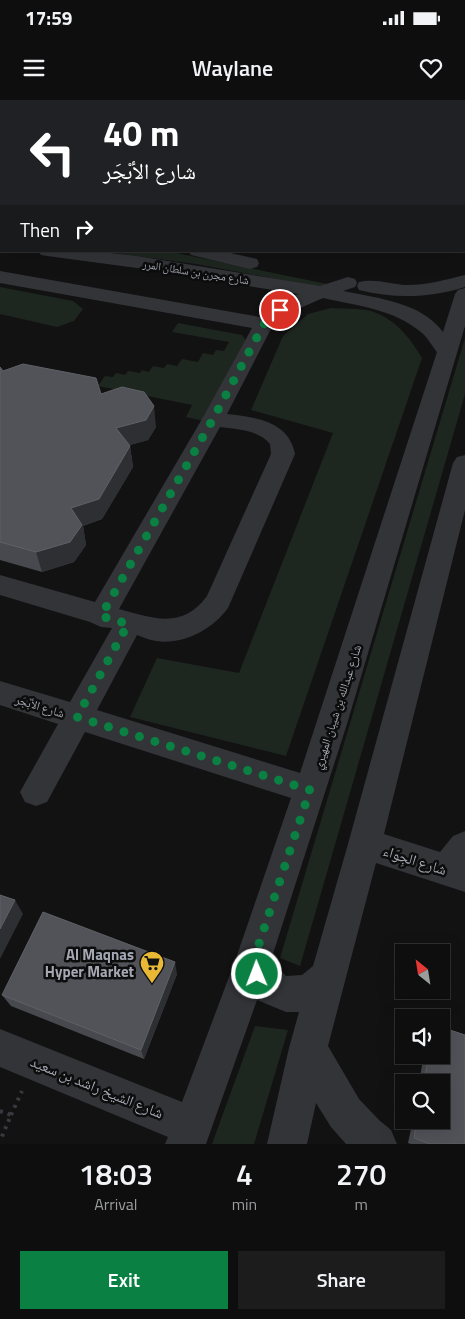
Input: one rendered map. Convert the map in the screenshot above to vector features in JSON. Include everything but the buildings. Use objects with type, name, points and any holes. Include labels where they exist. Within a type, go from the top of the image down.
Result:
[{"type":"street","name":"شارع مجرن بن سلطان المرر","points":[[55,252],[137,262],[322,292],[391,307],[431,330],[446,352]]},
{"type":"street","name":"شارع مجرن بن سلطان المرر","points":[[202,252],[395,291],[440,290],[465,281]]},
{"type":"street","points":[[0,277],[264,324]]},
{"type":"street","points":[[101,616],[213,419],[264,324],[280,310],[348,283]]},
{"type":"street","name":"شارع عبدالله بن شيبان المهيري","points":[[189,1136],[253,962],[332,724],[465,294]]},
{"type":"street","points":[[0,585],[128,624],[156,630],[187,627],[200,621],[211,612],[281,462],[283,446],[280,439],[273,433],[263,429],[213,419]]},
{"type":"street","points":[[287,1144],[308,1048],[329,976],[465,463]]},
{"type":"street","points":[[36,792],[128,624]]},
{"type":"street","name":"شارع الأبْجَر","points":[[0,693],[310,790]]},
{"type":"street","name":"شارع الجِوَاء","points":[[364,844],[459,865]]},
{"type":"street","points":[[253,962],[257,974],[267,986],[279,993],[293,995],[307,993],[320,986],[329,976]]},
{"type":"street","name":"شارع الشيخ راشد بن سعيد","points":[[0,1048],[189,1136]]},
{"type":"street","points":[[308,1048],[335,1099],[363,1135],[377,1144]]},
{"type":"path","points":[[0,1111],[11,1115],[0,1141]]},
{"type":"shaded area","points":[[106,252],[172,252],[327,284],[325,288],[196,264]]},
{"type":"shaded area","points":[[0,287],[73,301],[83,309],[74,321],[57,327],[0,314]]},
{"type":"shaded area","points":[[331,308],[366,310],[380,314],[401,330],[422,358],[286,756],[130,717],[157,658],[239,673],[333,433],[251,410],[283,336],[308,314]]},
{"type":"shaded area","points":[[178,323],[242,335],[247,342],[204,421],[186,417],[192,405],[98,386],[105,376],[113,377],[116,373],[125,375],[128,371],[140,373],[142,370],[149,372],[153,366],[164,368],[167,364],[177,366],[182,359],[198,362],[203,353],[213,355],[216,350],[224,351],[229,342],[172,332]]},
{"type":"shaded area","points":[[465,338],[465,394],[300,966],[280,958]]},
{"type":"shaded area","points":[[255,1026],[288,1030],[254,1144],[212,1144]]},
{"type":"place","name":"Al Maqnas Hyper Market","points":[[152,984]]},
{"type":"route","points":[[257,974],[253,962],[310,790],[77,717],[128,624],[101,616],[213,419],[264,324],[280,310]]}]
